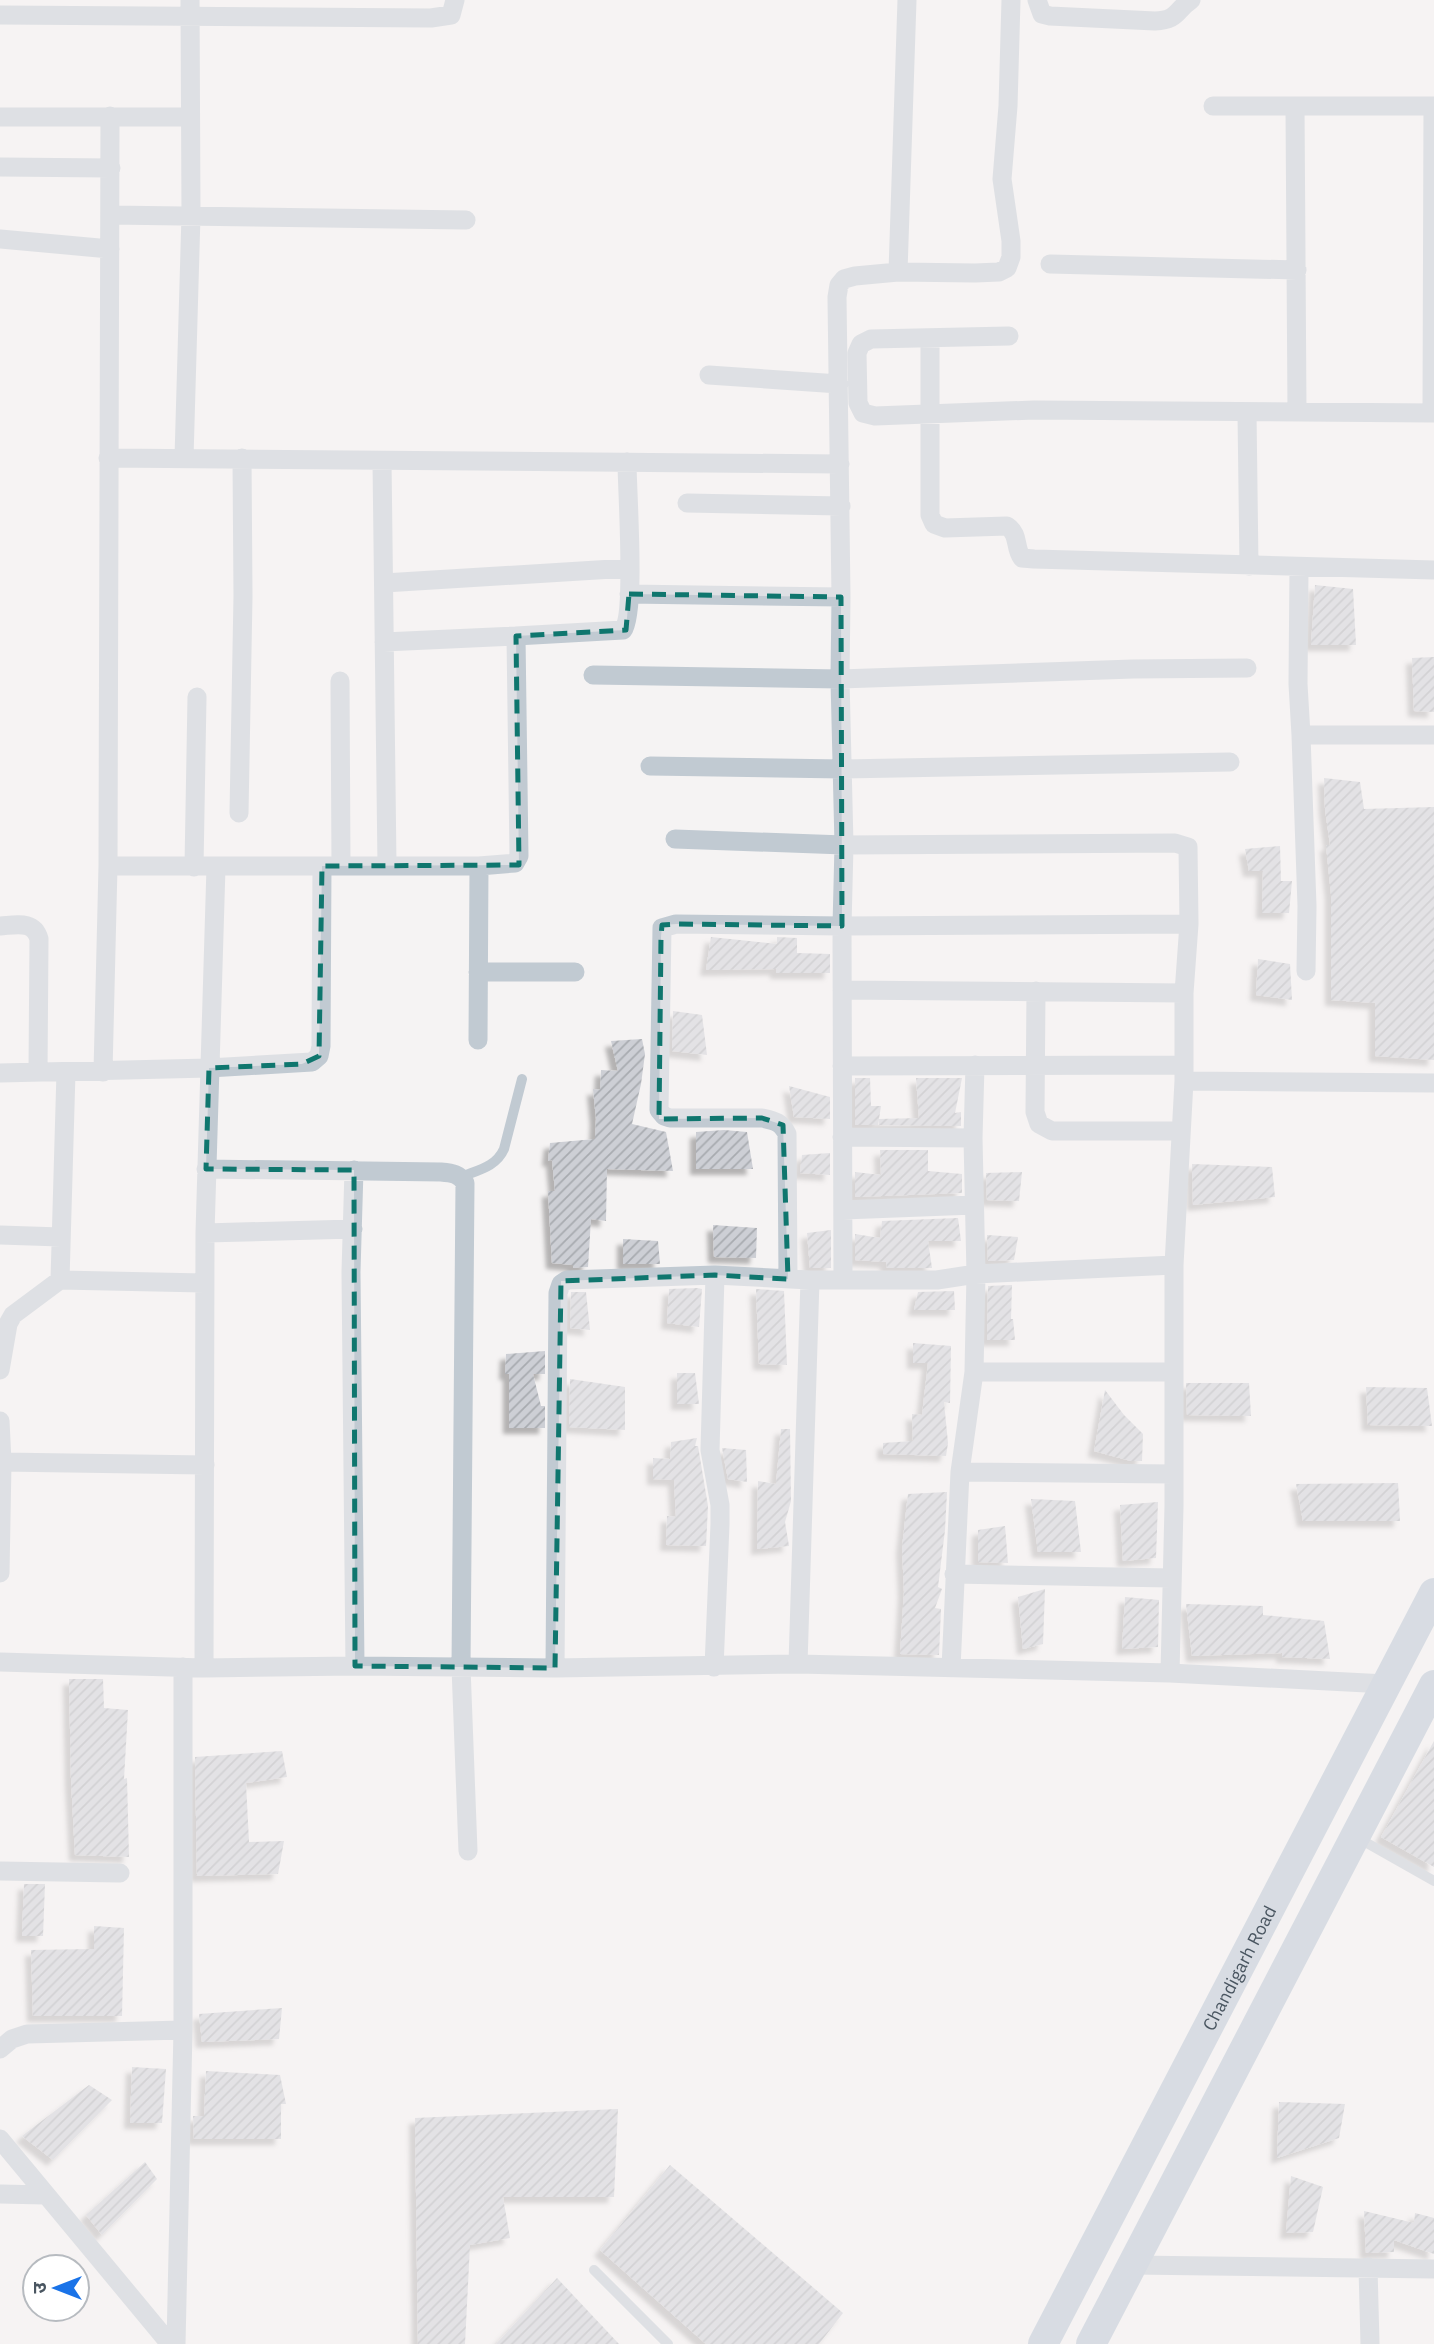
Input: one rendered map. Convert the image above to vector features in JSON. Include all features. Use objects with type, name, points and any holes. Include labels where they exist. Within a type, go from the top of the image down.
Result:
[{"type":"main road","name":"Chandigarh Road","points":[[1043,2344],[1434,1593]]},
{"type":"main road","points":[[1091,2344],[1434,1685]]},
{"type":"street","points":[[0,15],[190,8],[431,18],[451,15],[455,0]]},
{"type":"street","points":[[898,272],[907,0]]},
{"type":"street","points":[[844,1279],[844,845],[840,678],[842,597],[836,297],[839,285],[844,279],[855,276],[898,272],[999,272],[1007,268],[1011,257],[1011,241],[1002,178],[1008,106],[1011,0]]},
{"type":"street","points":[[1037,0],[1042,14],[1050,16],[1155,21],[1168,21],[1175,17],[1191,0]]},
{"type":"street","points":[[184,458],[191,215],[190,8]]},
{"type":"street","points":[[1009,336],[871,339],[861,344],[857,353],[858,403],[863,413],[875,416],[1034,410],[1433,413],[1433,106],[1213,106]]},
{"type":"street","points":[[1295,106],[1297,412]]},
{"type":"street","points":[[103,1072],[108,866],[110,116]]},
{"type":"street","points":[[0,117],[189,117]]},
{"type":"street","points":[[0,167],[111,168]]},
{"type":"street","points":[[110,215],[466,220]]},
{"type":"street","points":[[0,239],[110,249]]},
{"type":"street","points":[[1050,264],[1297,270]]},
{"type":"street","points":[[930,338],[930,515],[934,524],[945,528],[1007,526],[1014,530],[1017,551],[1023,558],[1434,570]]},
{"type":"street","points":[[709,376],[838,384]]},
{"type":"street","points":[[1247,413],[1249,566]]},
{"type":"street","points":[[239,813],[243,596],[242,457]]},
{"type":"street","points":[[108,458],[840,464]]},
{"type":"street","points":[[382,461],[387,865]]},
{"type":"street","points":[[384,642],[623,630],[627,625],[629,594],[627,462]]},
{"type":"street","points":[[687,503],[841,506]]},
{"type":"street","points":[[1299,567],[1298,684],[1307,906],[1306,971]]},
{"type":"street","points":[[384,583],[629,568]]},
{"type":"street","points":[[629,594],[842,597]]},
{"type":"street","points":[[108,866],[478,866],[515,863],[519,856],[516,636]]},
{"type":"street","points":[[593,675],[840,678],[1133,668],[1247,668]]},
{"type":"street","points":[[0,1073],[302,1065],[319,1056],[332,866],[340,681]]},
{"type":"street","points":[[194,867],[197,697]]},
{"type":"street","points":[[1301,735],[1434,735]]},
{"type":"street","points":[[650,766],[843,769],[1230,762]]},
{"type":"street","points":[[676,839],[844,845],[1182,844],[1188,847],[1189,924],[1174,1265],[1170,1673]]},
{"type":"street","points":[[478,866],[478,1040]]},
{"type":"street","points":[[204,1668],[204,1283],[216,867]]},
{"type":"street","points":[[788,1279],[787,1134],[783,1125],[762,1118],[670,1118],[659,1110],[662,928],[676,923],[842,926],[1189,924]]},
{"type":"street","points":[[0,926],[31,926],[37,931],[38,1072]]},
{"type":"street","points":[[478,972],[575,972]]},
{"type":"street","points":[[842,990],[1184,993]]},
{"type":"street","points":[[1036,991],[1035,1112],[1039,1124],[1052,1131],[1181,1131]]},
{"type":"street","points":[[951,1668],[960,1472],[974,1372],[975,1065]]},
{"type":"street","points":[[842,1066],[1035,1065],[1434,1083]]},
{"type":"street","points":[[60,1280],[66,1072]]},
{"type":"street","points":[[842,1136],[973,1138]]},
{"type":"street","points":[[206,1168],[441,1172],[453,1173],[465,1183],[461,1667],[468,1851]]},
{"type":"street","points":[[354,1170],[355,1666]]},
{"type":"street","points":[[843,1210],[974,1205]]},
{"type":"street","points":[[205,1233],[353,1229]]},
{"type":"street","points":[[0,1235],[61,1237]]},
{"type":"street","points":[[555,1668],[558,1293],[561,1284],[576,1279],[715,1275],[810,1280],[937,1280],[976,1274],[1174,1265]]},
{"type":"street","points":[[713,1667],[720,1524],[710,1450],[715,1275]]},
{"type":"street","points":[[0,1370],[8,1324],[13,1315],[60,1280],[204,1283]]},
{"type":"street","points":[[798,1664],[810,1280]]},
{"type":"street","points":[[974,1372],[1172,1372]]},
{"type":"street","points":[[0,1421],[0,1573]]},
{"type":"street","points":[[2,1462],[205,1465]]},
{"type":"street","points":[[960,1472],[1174,1474]]},
{"type":"street","points":[[954,1574],[1171,1578]]},
{"type":"street","points":[[0,1662],[204,1668],[713,1667],[798,1664],[1170,1673],[1387,1684]]},
{"type":"street","points":[[176,2344],[184,2030],[183,1667]]},
{"type":"street","points":[[0,1871],[120,1873]]},
{"type":"street","points":[[0,2049],[12,2039],[27,2034],[184,2030]]},
{"type":"street","points":[[0,2139],[170,2344]]},
{"type":"street","points":[[0,2194],[45,2194]]},
{"type":"street","points":[[1132,2265],[1434,2269]]},
{"type":"street","points":[[1368,2267],[1370,2344]]},
{"type":"lane","points":[[461,1177],[492,1165],[500,1158],[522,1079]]},
{"type":"lane","points":[[1355,1836],[1434,1881]]},
{"type":"lane","points":[[594,2270],[668,2344]]},
{"type":"highlighted area","points":[[629,594],[841,597],[842,926],[676,924],[662,925],[661,937],[659,1119],[762,1118],[783,1125],[788,1279],[715,1275],[561,1281],[555,1668],[355,1666],[354,1170],[206,1169],[209,1068],[302,1064],[319,1056],[322,866],[519,865],[516,636],[626,630]]},
{"type":"building","points":[[1315,585],[1353,589],[1356,645],[1311,645]]},
{"type":"building","points":[[1434,657],[1434,712],[1414,711],[1412,658]]},
{"type":"building","points":[[1324,778],[1360,782],[1364,809],[1434,807],[1434,1060],[1375,1056],[1375,1003],[1331,1000],[1331,894],[1326,845],[1330,845]]},
{"type":"building","points":[[1280,846],[1281,881],[1292,881],[1289,913],[1262,913],[1263,871],[1249,871],[1245,849]]},
{"type":"building","points":[[711,937],[777,944],[777,937],[797,938],[797,953],[830,954],[830,973],[776,973],[776,969],[706,970]]},
{"type":"building","points":[[1258,959],[1290,964],[1292,1000],[1256,995]]},
{"type":"building","points":[[673,1011],[702,1015],[707,1055],[672,1051]]},
{"type":"building","points":[[642,1039],[645,1054],[632,1124],[666,1132],[673,1171],[607,1169],[606,1221],[591,1219],[588,1267],[573,1268],[573,1265],[552,1263],[548,1191],[555,1191],[552,1160],[548,1161],[550,1143],[595,1139],[593,1089],[600,1090],[601,1070],[618,1071],[611,1041]]},
{"type":"building","points":[[855,1078],[870,1078],[871,1106],[881,1106],[879,1119],[919,1118],[916,1078],[962,1078],[955,1113],[961,1112],[961,1126],[879,1125],[879,1120],[878,1125],[855,1125]]},
{"type":"building","points":[[789,1086],[830,1097],[830,1119],[794,1117]]},
{"type":"building","points":[[696,1132],[747,1132],[753,1169],[696,1169]]},
{"type":"building","points":[[880,1150],[928,1150],[928,1171],[962,1174],[962,1193],[855,1197],[855,1172],[881,1175]]},
{"type":"building","points":[[830,1153],[830,1175],[800,1173],[802,1155]]},
{"type":"building","points":[[1192,1164],[1272,1167],[1275,1197],[1193,1205]]},
{"type":"building","points":[[1022,1172],[1019,1201],[987,1200],[986,1173]]},
{"type":"building","points":[[958,1218],[961,1241],[928,1241],[932,1268],[887,1268],[886,1262],[855,1260],[855,1234],[880,1238],[882,1221]]},
{"type":"building","points":[[713,1225],[757,1228],[756,1258],[714,1257]]},
{"type":"building","points":[[831,1230],[831,1268],[810,1268],[807,1233]]},
{"type":"building","points":[[987,1235],[1018,1237],[1014,1260],[988,1261]]},
{"type":"building","points":[[623,1239],[658,1241],[660,1264],[623,1264]]},
{"type":"building","points":[[1012,1285],[1011,1319],[1015,1340],[987,1340],[988,1286]]},
{"type":"building","points":[[669,1289],[702,1289],[699,1327],[667,1323]]},
{"type":"building","points":[[756,1289],[784,1291],[787,1365],[759,1364]]},
{"type":"building","points":[[954,1291],[955,1310],[914,1310],[918,1292]]},
{"type":"building","points":[[571,1292],[586,1292],[590,1330],[570,1328]]},
{"type":"building","points":[[913,1343],[951,1346],[950,1403],[944,1402],[948,1443],[946,1456],[883,1454],[883,1443],[913,1441],[912,1414],[922,1415],[928,1363],[913,1363]]},
{"type":"building","points":[[545,1351],[545,1374],[533,1374],[541,1406],[545,1406],[545,1428],[509,1428],[509,1374],[505,1374],[506,1354]]},
{"type":"building","points":[[677,1373],[695,1373],[699,1404],[677,1404]]},
{"type":"building","points":[[570,1379],[625,1387],[625,1430],[569,1427]]},
{"type":"building","points":[[1186,1383],[1249,1383],[1251,1416],[1187,1415]]},
{"type":"building","points":[[1366,1387],[1427,1388],[1432,1426],[1368,1425]]},
{"type":"building","points":[[1105,1390],[1143,1434],[1142,1461],[1131,1461],[1094,1451]]},
{"type":"building","points":[[781,1429],[790,1429],[791,1501],[785,1522],[789,1546],[757,1549],[758,1481],[776,1484]]},
{"type":"building","points":[[697,1438],[695,1446],[698,1446],[708,1506],[706,1546],[666,1545],[667,1516],[676,1517],[674,1480],[653,1479],[653,1458],[670,1459],[671,1442]]},
{"type":"building","points":[[722,1448],[746,1450],[747,1482],[728,1479]]},
{"type":"building","points":[[1398,1483],[1400,1521],[1303,1521],[1296,1484]]},
{"type":"building","points":[[947,1492],[938,1587],[942,1589],[935,1608],[941,1609],[939,1655],[900,1654],[904,1592],[902,1548],[908,1494]]},
{"type":"building","points":[[1031,1499],[1075,1501],[1081,1552],[1038,1552]]},
{"type":"building","points":[[1158,1502],[1156,1558],[1123,1561],[1120,1505]]},
{"type":"building","points":[[1005,1526],[1008,1563],[978,1562],[978,1530]]},
{"type":"building","points":[[1045,1589],[1043,1644],[1023,1649],[1018,1597]]},
{"type":"building","points":[[1125,1597],[1159,1600],[1158,1647],[1122,1649]]},
{"type":"building","points":[[1186,1604],[1263,1606],[1263,1615],[1324,1621],[1330,1659],[1282,1657],[1282,1653],[1192,1656]]},
{"type":"building","points":[[69,1679],[103,1679],[104,1708],[128,1710],[124,1779],[127,1778],[129,1857],[75,1855]]},
{"type":"building","points":[[1434,1741],[1434,1867],[1381,1837]]},
{"type":"building","points":[[282,1751],[287,1777],[246,1783],[249,1842],[284,1841],[278,1874],[197,1876],[195,1757]]},
{"type":"building","points":[[24,1884],[45,1884],[43,1936],[22,1936]]},
{"type":"building","points":[[94,1926],[124,1928],[122,2016],[33,2016],[31,1950],[94,1949]]},
{"type":"building","points":[[282,2008],[279,2039],[202,2042],[199,2014]]},
{"type":"building","points":[[132,2067],[166,2069],[162,2123],[130,2123]]},
{"type":"building","points":[[206,2071],[280,2075],[286,2104],[281,2104],[281,2139],[194,2139],[193,2116],[204,2116]]},
{"type":"building","points":[[89,2085],[112,2100],[53,2160],[22,2136]]},
{"type":"building","points":[[1279,2102],[1345,2104],[1339,2138],[1277,2158]]},
{"type":"building","points":[[618,2109],[614,2197],[503,2197],[510,2238],[470,2245],[465,2344],[418,2344],[415,2118]]},
{"type":"building","points":[[145,2162],[157,2179],[102,2235],[86,2215]]},
{"type":"building","points":[[670,2165],[843,2313],[819,2344],[706,2344],[600,2250]]},
{"type":"building","points":[[1291,2176],[1323,2187],[1313,2232],[1286,2233]]},
{"type":"building","points":[[1364,2211],[1414,2223],[1415,2213],[1434,2218],[1434,2254],[1394,2240],[1394,2252],[1366,2253]]},
{"type":"building","points":[[557,2278],[619,2344],[496,2344]]}]
